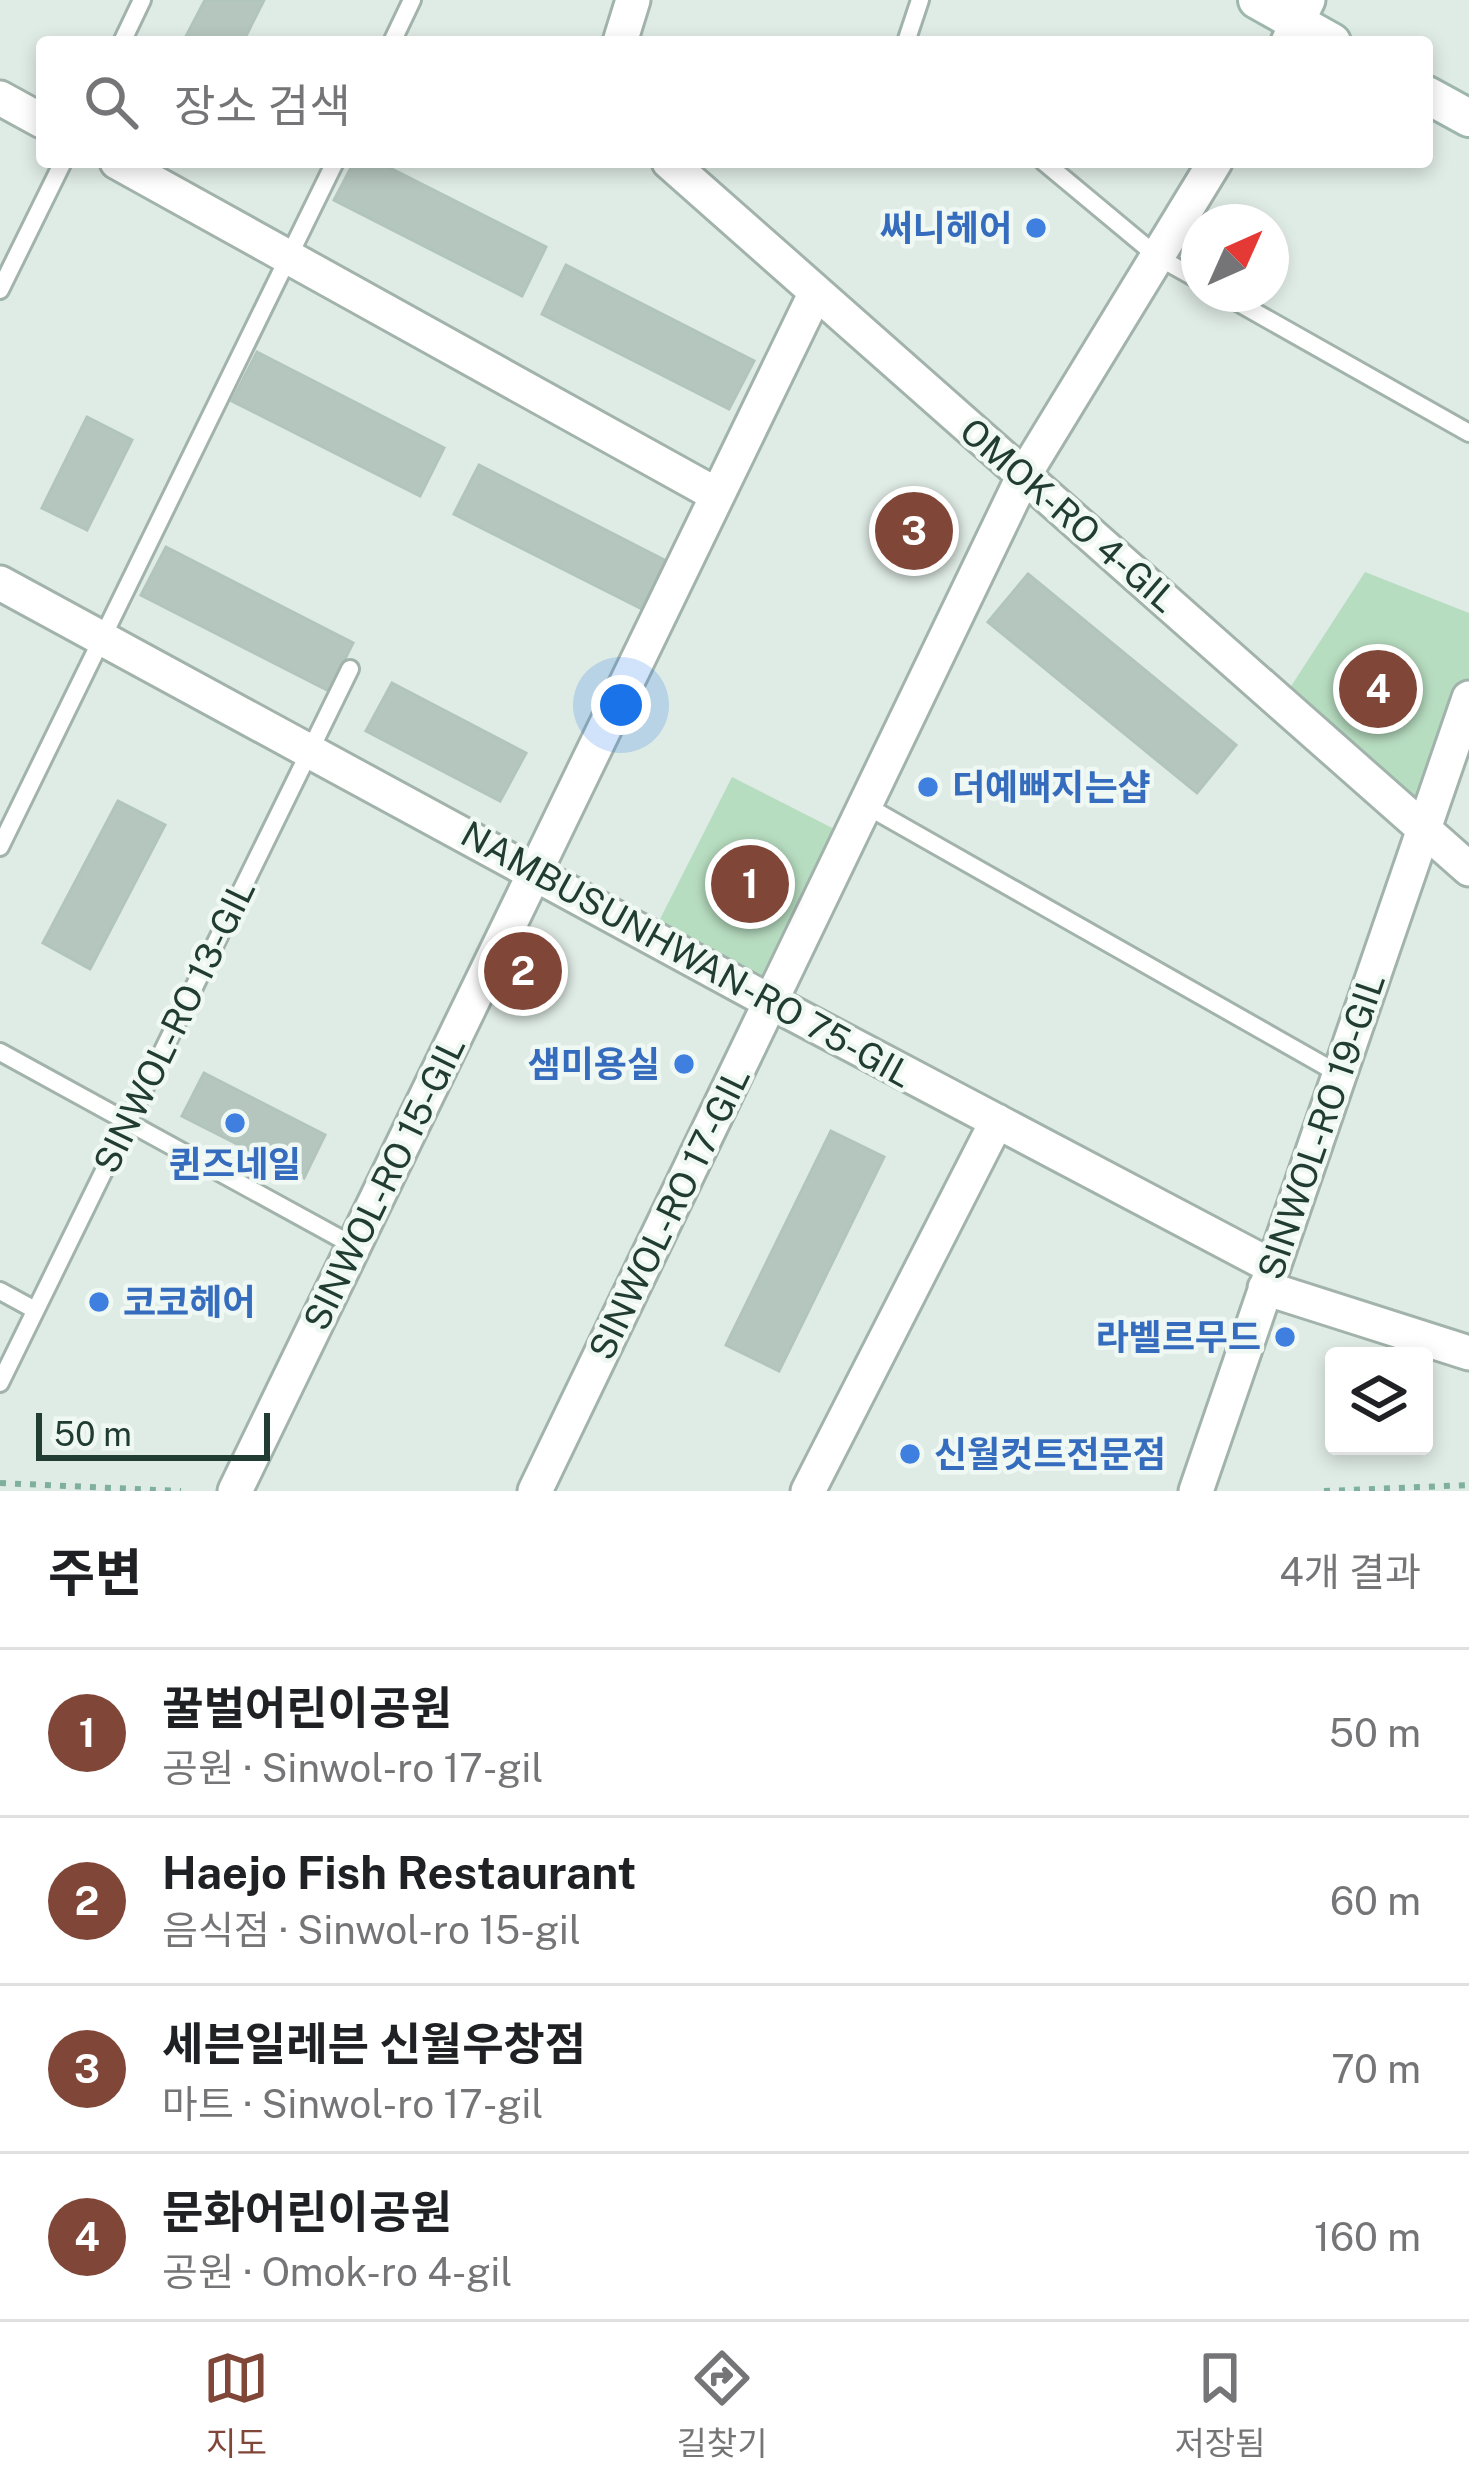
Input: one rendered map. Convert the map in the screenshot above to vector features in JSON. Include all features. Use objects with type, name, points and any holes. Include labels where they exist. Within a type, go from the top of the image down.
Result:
[{"type":"main road","points":[[1257,0],[1299,22]]},
{"type":"main road","points":[[1433,98],[1469,118]]},
{"type":"street","points":[[0,98],[36,118]]},
{"type":"street","points":[[128,168],[717,494]]},
{"type":"street","name":"OMOK-RO 4-GIL","points":[[676,168],[1469,868]]},
{"type":"street","name":"SINWOL-RO 17-GIL","points":[[535,1491],[1024,476],[1211,168]]},
{"type":"street","name":"SINWOL-RO 15-GIL","points":[[235,1491],[816,292]]},
{"type":"street","name":"NAMBUSUNHWAN-RO 75-GIL","points":[[0,583],[997,1121],[1269,1277],[1469,1353]]},
{"type":"street","name":"SINWOL-RO 19-GIL","points":[[1196,1491],[1469,698]]},
{"type":"street","points":[[808,1491],[997,1121]]},
{"type":"lane","points":[[125,36],[142,0]]},
{"type":"lane","points":[[395,36],[412,0]]},
{"type":"lane","points":[[908,36],[920,0]]},
{"type":"lane","points":[[0,290],[60,168]]},
{"type":"lane","points":[[0,847],[332,168]]},
{"type":"lane","points":[[1051,168],[1157,257],[1181,270]]},
{"type":"lane","points":[[1255,312],[1469,433]]},
{"type":"lane","name":"SINWOL-RO 13-GIL","points":[[0,1383],[350,669]]},
{"type":"lane","points":[[866,805],[1339,1074]]},
{"type":"lane","points":[[0,1052],[354,1246]]},
{"type":"lane","points":[[0,1291],[35,1310]]},
{"type":"path","points":[[0,1484],[181,1491]]},
{"type":"path","points":[[1324,1491],[1469,1485]]},
{"type":"green space","points":[[1365,572],[1469,613],[1469,683],[1438,786],[1406,800],[1286,694]]},
{"type":"green space","points":[[732,777],[848,836],[768,992],[653,933]]},
{"type":"building","points":[[205,0],[264,0],[246,36],[186,36]]},
{"type":"building","points":[[351,168],[390,168],[546,247],[522,296],[334,200]]},
{"type":"building","points":[[566,265],[754,361],[729,409],[542,314]]},
{"type":"building","points":[[257,352],[444,448],[420,496],[232,401]]},
{"type":"building","points":[[87,417],[132,440],[87,530],[42,508]]},
{"type":"building","points":[[479,465],[666,561],[642,609],[454,514]]},
{"type":"building","points":[[166,547],[353,643],[329,691],[141,595]]},
{"type":"building","points":[[1028,574],[1236,745],[1197,793],[988,622]]},
{"type":"building","points":[[392,683],[526,753],[500,801],[366,731]]},
{"type":"building","points":[[118,801],[165,825],[90,969],[43,943]]},
{"type":"building","points":[[204,1073],[325,1135],[304,1178],[182,1116]]},
{"type":"building","points":[[831,1131],[884,1157],[779,1371],[726,1345]]},
{"type":"place","name":"써니헤어","points":[[1036,228]]},
{"type":"place","name":"세븐일레븐 신월우창점","points":[[914,531]]},
{"type":"place","name":"문화어린이공원","points":[[1378,689]]},
{"type":"place","name":"더예뻐지는샵","points":[[928,787]]},
{"type":"place","name":"꿀벌어린이공원","points":[[750,884]]},
{"type":"place","name":"Haejo Fish Restaurant","points":[[523,971]]},
{"type":"place","name":"샘미용실","points":[[684,1064]]},
{"type":"place","name":"퀸즈네일","points":[[235,1123]]},
{"type":"place","name":"코코헤어","points":[[99,1302]]},
{"type":"place","name":"라벨르무드","points":[[1285,1337]]},
{"type":"place","name":"신월컷트전문점","points":[[910,1454]]}]
